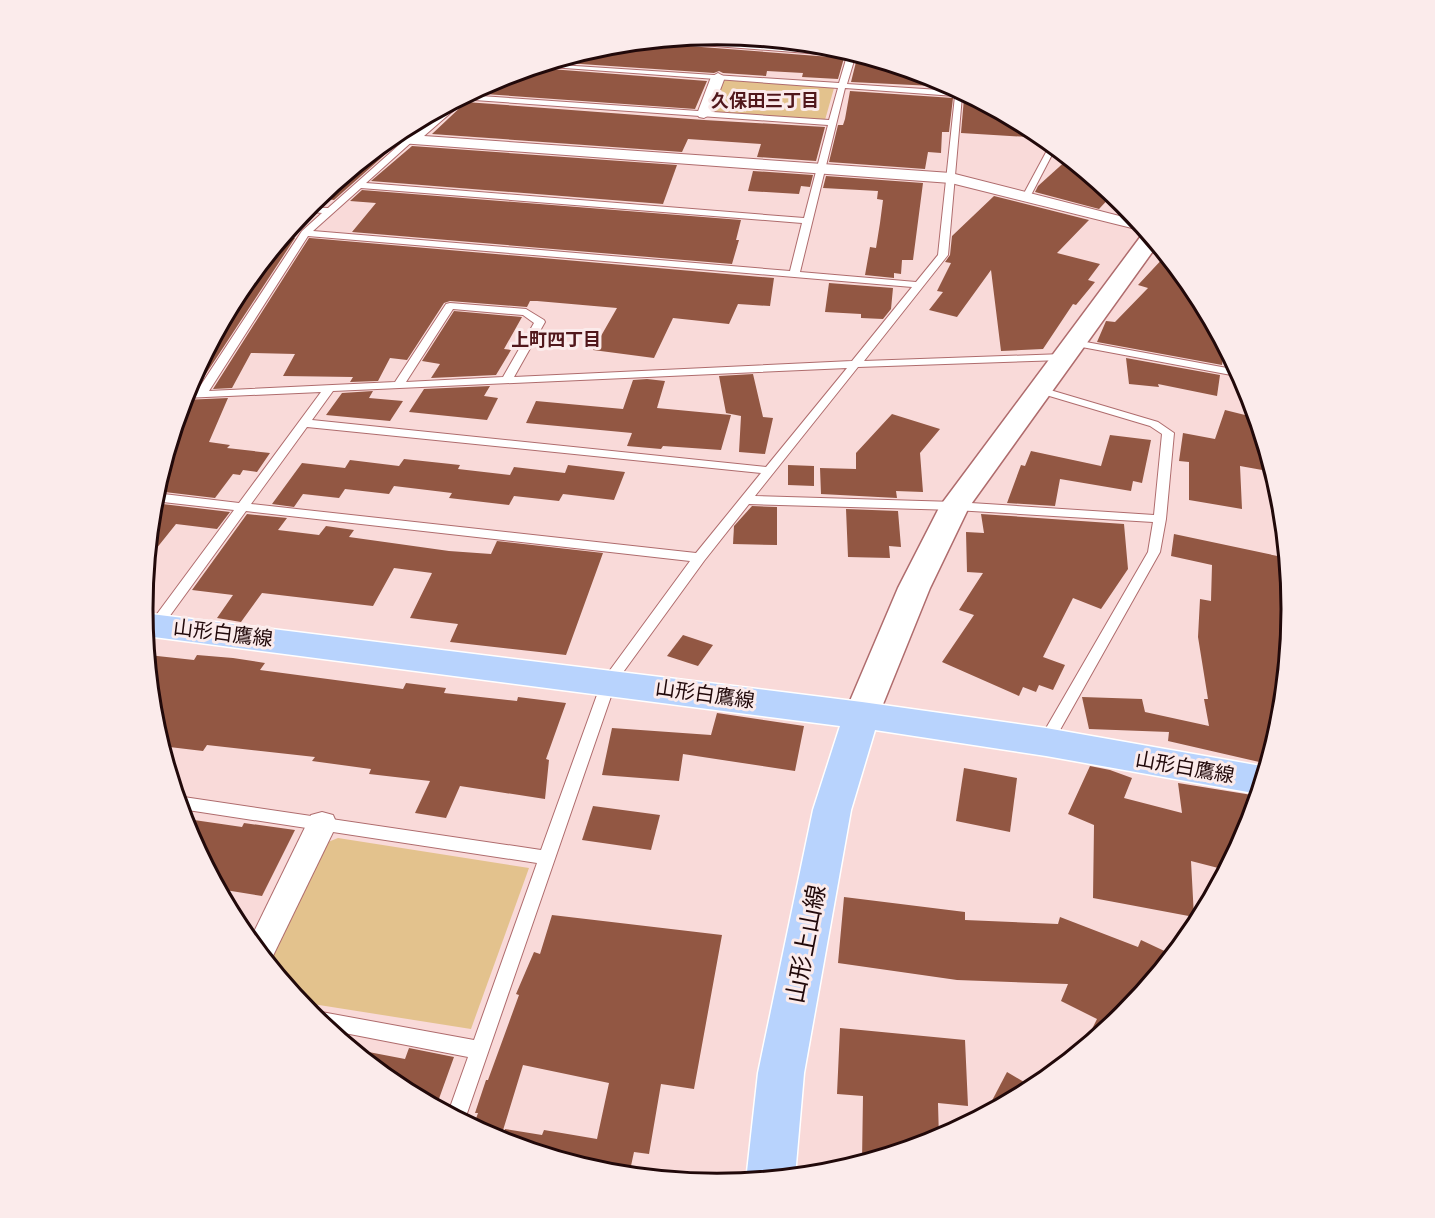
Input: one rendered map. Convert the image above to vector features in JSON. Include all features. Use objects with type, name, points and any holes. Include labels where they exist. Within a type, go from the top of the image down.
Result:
[{"type":"main road","name":"山形白鷹線","points":[[154,625],[609,681],[862,715],[1046,742],[1255,779]]},
{"type":"main road","name":"山形上山線","points":[[771,1170],[781,1073],[832,810],[862,715]]},
{"type":"street","points":[[704,114],[718,78]]},
{"type":"street","points":[[411,139],[425,127]]},
{"type":"street","points":[[406,139],[951,178],[1129,224]]},
{"type":"street","points":[[862,715],[914,588],[955,506],[1147,244]]},
{"type":"street","points":[[264,944],[322,824]]},
{"type":"lane","points":[[719,45],[777,49]]},
{"type":"lane","points":[[794,275],[850,61]]},
{"type":"lane","points":[[561,67],[940,91]]},
{"type":"lane","points":[[479,98],[832,123]]},
{"type":"lane","points":[[459,1110],[609,681],[699,558],[943,255],[960,100]]},
{"type":"lane","points":[[201,394],[305,233],[411,139]]},
{"type":"lane","points":[[1026,197],[1049,153]]},
{"type":"lane","points":[[357,185],[807,221]]},
{"type":"lane","points":[[319,210],[329,211]]},
{"type":"lane","points":[[305,233],[919,285]]},
{"type":"lane","points":[[398,385],[450,306],[526,312],[540,322],[507,380]]},
{"type":"lane","points":[[196,394],[856,364],[1069,350],[1229,372]]},
{"type":"lane","points":[[154,620],[305,423],[329,388]]},
{"type":"lane","points":[[1040,390],[1154,424],[1168,433],[1160,519],[1154,552],[1046,742]]},
{"type":"lane","points":[[305,423],[771,471]]},
{"type":"lane","points":[[164,498],[699,558]]},
{"type":"lane","points":[[746,500],[955,506],[1160,519]]},
{"type":"lane","points":[[188,803],[546,858]]},
{"type":"lane","points":[[335,1023],[478,1050]]},
{"type":"shaded area","points":[[724,80],[834,88],[825,120],[710,112]]},
{"type":"shaded area","points":[[338,838],[529,868],[471,1029],[316,1004],[293,981],[269,950],[318,846]]},
{"type":"building","points":[[686,46],[844,60],[838,79],[802,77],[803,73],[767,71],[766,76],[719,71],[714,73],[574,64],[644,50]]},
{"type":"building","points":[[856,62],[927,86],[851,82]]},
{"type":"building","points":[[555,69],[707,81],[695,109],[488,94]]},
{"type":"building","points":[[850,91],[953,98],[949,132],[942,132],[941,153],[928,152],[925,169],[829,162],[838,125],[843,125],[845,119]]},
{"type":"building","points":[[470,102],[825,127],[816,161],[757,157],[761,144],[688,139],[682,152],[432,134],[461,107]]},
{"type":"building","points":[[964,102],[1026,137],[961,133]]},
{"type":"building","points":[[412,146],[677,165],[663,204],[371,181]]},
{"type":"building","points":[[388,152],[334,200],[330,200]]},
{"type":"building","points":[[1063,164],[1106,201],[1099,209],[1035,192],[1038,186]]},
{"type":"building","points":[[753,171],[813,175],[810,187],[801,186],[799,194],[748,191]]},
{"type":"building","points":[[826,176],[923,183],[913,260],[902,260],[901,274],[894,273],[894,278],[865,275],[870,247],[876,248],[880,223],[883,200],[877,199],[878,191],[823,188]]},
{"type":"building","points":[[362,190],[741,220],[736,240],[739,240],[732,264],[352,232],[376,203],[350,201]]},
{"type":"building","points":[[994,196],[1089,220],[1057,253],[1100,264],[1088,280],[1095,282],[1076,305],[1073,304],[1043,349],[1001,351],[991,270],[957,317],[929,310],[943,292],[937,291],[951,263],[945,262],[950,255],[952,236]]},
{"type":"building","points":[[292,238],[295,238],[203,378],[229,327],[249,296]]},
{"type":"building","points":[[309,238],[774,278],[770,306],[738,304],[729,324],[673,318],[654,358],[593,350],[617,308],[537,301],[530,301],[527,307],[450,301],[444,303],[407,360],[390,358],[378,381],[350,382],[353,377],[283,376],[295,354],[251,353],[232,388],[213,389]]},
{"type":"building","points":[[1161,261],[1206,327],[1223,360],[1222,365],[1097,342],[1106,321],[1115,322],[1148,288],[1138,285]]},
{"type":"building","points":[[829,283],[893,288],[891,309],[883,319],[861,318],[861,314],[825,312]]},
{"type":"building","points":[[454,311],[522,317],[504,349],[511,350],[496,375],[431,378],[440,364],[422,361]]},
{"type":"building","points":[[1126,358],[1220,375],[1217,396],[1158,384],[1159,387],[1129,384]]},
{"type":"building","points":[[753,374],[763,417],[773,418],[765,454],[739,452],[741,416],[726,413],[719,376]]},
{"type":"building","points":[[633,380],[665,381],[657,408],[731,415],[721,450],[627,446],[632,433],[526,423],[536,401],[623,409]]},
{"type":"building","points":[[490,386],[484,396],[498,398],[487,420],[409,412],[424,389]]},
{"type":"building","points":[[373,391],[369,398],[403,401],[390,421],[326,415],[342,393]]},
{"type":"building","points":[[228,398],[209,442],[230,445],[227,448],[270,453],[257,472],[243,470],[240,475],[233,474],[215,498],[166,492],[183,428],[194,400]]},
{"type":"building","points":[[1225,410],[1247,416],[1264,470],[1240,466],[1242,509],[1189,500],[1189,462],[1179,461],[1183,433],[1215,439]]},
{"type":"building","points":[[892,414],[940,429],[920,453],[923,492],[896,491],[897,498],[821,494],[820,468],[856,469],[856,453]]},
{"type":"building","points":[[1110,435],[1151,440],[1142,483],[1133,481],[1131,491],[1060,479],[1055,506],[1007,503],[1021,465],[1025,466],[1031,451],[1101,466]]},
{"type":"building","points":[[404,459],[460,465],[458,469],[510,475],[514,467],[565,473],[568,465],[625,472],[614,500],[563,494],[559,501],[514,496],[509,505],[449,498],[452,493],[394,486],[389,494],[345,489],[339,498],[303,494],[294,507],[272,504],[302,463],[345,468],[350,460],[399,466]]},
{"type":"building","points":[[788,465],[814,466],[814,486],[788,485]]},
{"type":"building","points":[[163,504],[230,512],[217,529],[176,524],[157,548]]},
{"type":"building","points":[[752,506],[777,507],[777,545],[733,544],[734,526]]},
{"type":"building","points":[[846,509],[898,511],[901,547],[889,546],[890,558],[848,557]]},
{"type":"building","points":[[247,514],[287,518],[278,530],[319,535],[326,526],[354,530],[349,537],[449,551],[491,554],[497,541],[603,553],[566,655],[450,642],[458,624],[410,618],[432,573],[394,568],[373,606],[262,593],[241,622],[217,618],[233,595],[192,590]]},
{"type":"building","points":[[981,514],[1124,524],[1128,569],[1101,609],[1073,598],[1043,657],[1065,665],[1053,690],[1039,685],[1036,692],[1023,687],[1019,696],[942,662],[974,615],[959,610],[983,573],[967,572],[966,532],[984,533]]},
{"type":"building","points":[[1174,534],[1279,556],[1282,609],[1277,683],[1260,762],[1168,741],[1169,732],[1089,729],[1082,697],[1142,699],[1145,712],[1209,726],[1204,699],[1208,699],[1198,637],[1200,599],[1211,601],[1212,565],[1171,556]]},
{"type":"building","points":[[683,635],[713,645],[698,666],[667,656]]},
{"type":"building","points":[[197,655],[233,658],[265,663],[260,670],[403,689],[406,683],[446,688],[444,693],[517,701],[518,697],[566,703],[546,759],[549,760],[545,799],[460,786],[446,818],[415,813],[430,781],[369,774],[371,769],[312,761],[315,757],[207,745],[203,751],[171,747],[164,719],[156,656],[194,660]]},
{"type":"building","points":[[717,713],[804,726],[795,771],[683,754],[679,781],[602,775],[612,728],[711,735]]},
{"type":"building","points":[[1090,766],[1132,778],[1124,798],[1182,813],[1178,783],[1250,795],[1239,825],[1218,868],[1191,861],[1194,910],[1190,916],[1093,898],[1094,825],[1068,814]]},
{"type":"building","points":[[964,768],[1017,778],[1010,832],[956,821]]},
{"type":"building","points":[[593,806],[660,815],[651,850],[582,840]]},
{"type":"building","points":[[194,820],[242,827],[244,823],[295,830],[262,896],[229,891]]},
{"type":"building","points":[[844,897],[965,912],[965,920],[1058,924],[1060,917],[1138,947],[1141,940],[1165,951],[1142,981],[1091,1031],[1097,1019],[1061,1001],[1068,984],[957,980],[838,963]]},
{"type":"building","points":[[552,915],[722,935],[694,1089],[661,1084],[649,1154],[634,1152],[631,1166],[572,1154],[505,1131],[505,1129],[542,1135],[544,1130],[597,1139],[609,1083],[523,1065],[503,1130],[476,1119],[478,1113],[475,1113],[486,1080],[488,1080],[519,995],[516,994],[534,952],[540,954]]},
{"type":"building","points":[[840,1028],[965,1040],[968,1106],[938,1103],[939,1127],[933,1130],[862,1154],[863,1096],[837,1094]]},
{"type":"building","points":[[409,1048],[454,1057],[439,1099],[404,1078],[369,1052],[405,1059]]},
{"type":"building","points":[[1007,1072],[1024,1082],[999,1097],[992,1101]]},
{"type":"district","name":"久保田三丁目","points":[[765,100]]},
{"type":"district","name":"上町四丁目","points":[[556,339]]}]
